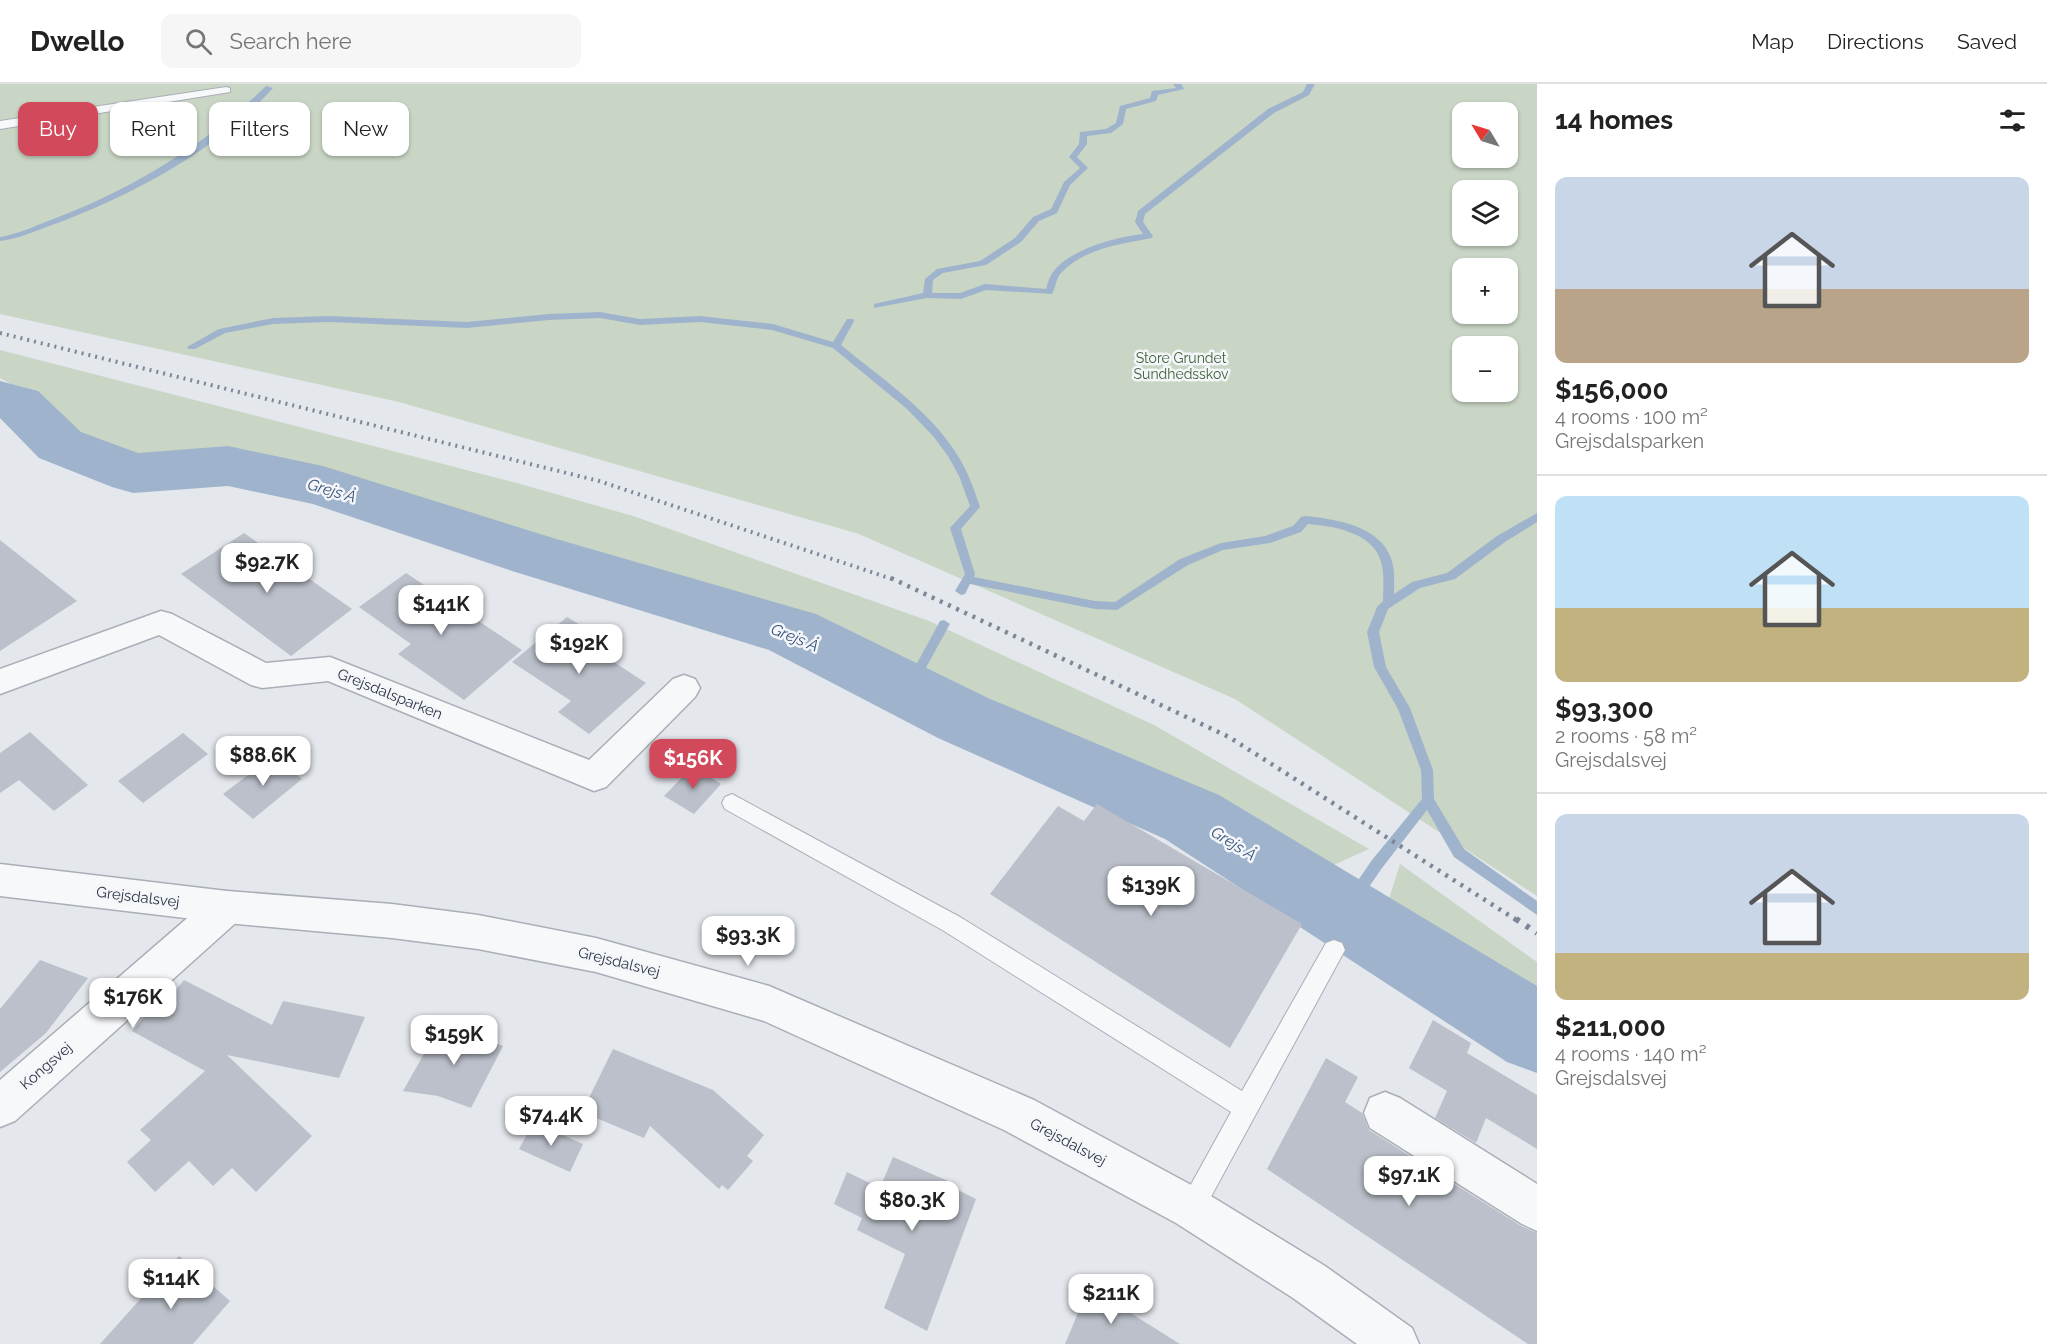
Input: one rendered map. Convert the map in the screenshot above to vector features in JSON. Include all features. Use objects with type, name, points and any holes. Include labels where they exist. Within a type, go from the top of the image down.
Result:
[{"type":"street","name":"Grejsdalsparken","points":[[0,682],[160,622],[262,676],[330,669],[594,777],[684,688]]},
{"type":"street","name":"Grejsdalsvej","points":[[0,880],[228,907],[392,921],[478,932],[596,955],[769,1004],[1019,1115],[1191,1208],[1309,1282],[1396,1344]]},
{"type":"street","name":"Kongsvej","points":[[0,1107],[228,907]]},
{"type":"street","points":[[1385,1113],[1537,1209]]},
{"type":"lane","points":[[0,125],[226,90]]},
{"type":"lane","points":[[732,803],[952,924],[1246,1108]]},
{"type":"lane","points":[[1191,1208],[1334,950]]},
{"type":"green space","name":"Store Grundet Sundhedsskov","points":[[0,84],[1537,84],[1537,896],[1235,699],[859,534],[399,402],[0,314]]},
{"type":"green space","points":[[0,350],[517,483],[633,516],[929,621],[1154,725],[1369,849],[1327,868],[1199,800],[1145,776],[1057,749],[935,683],[767,611],[321,468],[235,455],[126,457],[83,438],[22,390],[0,378]]},
{"type":"green space","points":[[1400,864],[1537,962],[1537,1024],[1387,905]]},
{"type":"building","points":[[244,533],[352,609],[291,656],[181,574]]},
{"type":"building","points":[[0,540],[77,601],[0,651]]},
{"type":"building","points":[[406,573],[522,650],[464,700],[398,654],[411,644],[359,607]]},
{"type":"building","points":[[567,617],[595,634],[585,643],[646,683],[589,734],[558,712],[571,701],[512,662]]},
{"type":"building","points":[[30,732],[88,785],[54,811],[19,780],[0,793],[0,753]]},
{"type":"building","points":[[183,733],[208,754],[143,803],[118,781]]},
{"type":"building","points":[[273,756],[302,779],[253,819],[223,794]]},
{"type":"building","points":[[693,766],[721,784],[694,814],[664,796]]},
{"type":"building","points":[[1097,804],[1302,924],[1230,1048],[990,894],[1058,806],[1084,821]]},
{"type":"building","points":[[40,960],[88,978],[46,1033],[0,1072],[0,1009]]},
{"type":"building","points":[[184,980],[272,1025],[283,1001],[365,1017],[339,1078],[227,1055],[312,1136],[256,1192],[232,1168],[213,1186],[189,1161],[155,1192],[127,1162],[151,1140],[140,1130],[205,1071],[132,1031],[157,1002],[163,1005]]},
{"type":"building","points":[[1433,1020],[1471,1043],[1467,1053],[1537,1095],[1537,1149],[1486,1118],[1476,1143],[1435,1118],[1447,1091],[1409,1068]]},
{"type":"building","points":[[442,1022],[503,1046],[471,1108],[438,1096],[403,1091]]},
{"type":"building","points":[[613,1049],[713,1090],[764,1135],[747,1156],[753,1161],[728,1190],[722,1185],[719,1189],[650,1126],[644,1138],[582,1112]]},
{"type":"building","points":[[1326,1058],[1358,1077],[1345,1102],[1362,1113],[1369,1130],[1521,1226],[1537,1233],[1537,1344],[1528,1344],[1267,1169]]},
{"type":"building","points":[[534,1122],[583,1144],[570,1172],[519,1149]]},
{"type":"building","points":[[893,1157],[948,1181],[946,1184],[976,1199],[927,1331],[884,1308],[905,1254],[857,1230],[862,1218],[834,1204],[847,1172],[880,1188]]},
{"type":"building","points":[[179,1256],[230,1301],[193,1344],[100,1344]]},
{"type":"building","points":[[1089,1287],[1180,1344],[1065,1344]]},
{"type":"waterway","points":[[927,295],[929,279],[940,271],[983,263],[1018,240],[1036,219],[1054,211],[1067,184],[1084,168],[1073,157],[1083,144],[1083,134],[1108,131],[1119,124],[1123,108],[1153,99],[1155,93],[1180,89],[1177,84]]},
{"type":"waterway","points":[[927,295],[961,296],[985,287],[1049,292],[1056,273],[1078,257],[1113,242],[1149,236],[1139,222],[1141,213],[1271,111],[1306,93],[1311,84]]},
{"type":"waterway","points":[[0,239],[15,236],[99,203],[162,170],[221,131],[269,88]]},
{"type":"waterway","points":[[877,306],[927,295]]},
{"type":"waterway","points":[[192,347],[222,331],[273,321],[328,319],[467,325],[549,317],[600,315],[640,322],[700,319],[773,327],[836,346]]},
{"type":"waterway","points":[[836,346],[850,321]]},
{"type":"waterway","points":[[836,346],[896,394],[924,420],[937,433],[957,462],[975,507],[955,528],[970,574],[967,579]]},
{"type":"waterway","name":"Grejs Å","points":[[0,399],[18,404],[60,445],[133,473],[228,466],[323,486],[534,555],[792,632],[963,718],[1192,817],[1537,1033]]},
{"type":"waterway","points":[[1428,800],[1427,770],[1404,708],[1380,667],[1373,632],[1383,607],[1416,585],[1451,576],[1501,539],[1537,517]]},
{"type":"waterway","points":[[967,579],[1095,605],[1117,606],[1184,562],[1221,547],[1266,540],[1297,529],[1305,520],[1340,526],[1374,541],[1386,560],[1389,602]]},
{"type":"waterway","points":[[961,591],[967,579]]},
{"type":"waterway","points":[[908,690],[944,624]]},
{"type":"waterway","points":[[1344,912],[1377,864],[1428,800]]},
{"type":"waterway","points":[[1428,800],[1459,853],[1537,909]]},
{"type":"railway","points":[[0,333],[599,481],[895,580]]},
{"type":"railway","points":[[891,578],[1229,737],[1518,921]]},
{"type":"railway","points":[[1516,919],[1537,933]]}]
